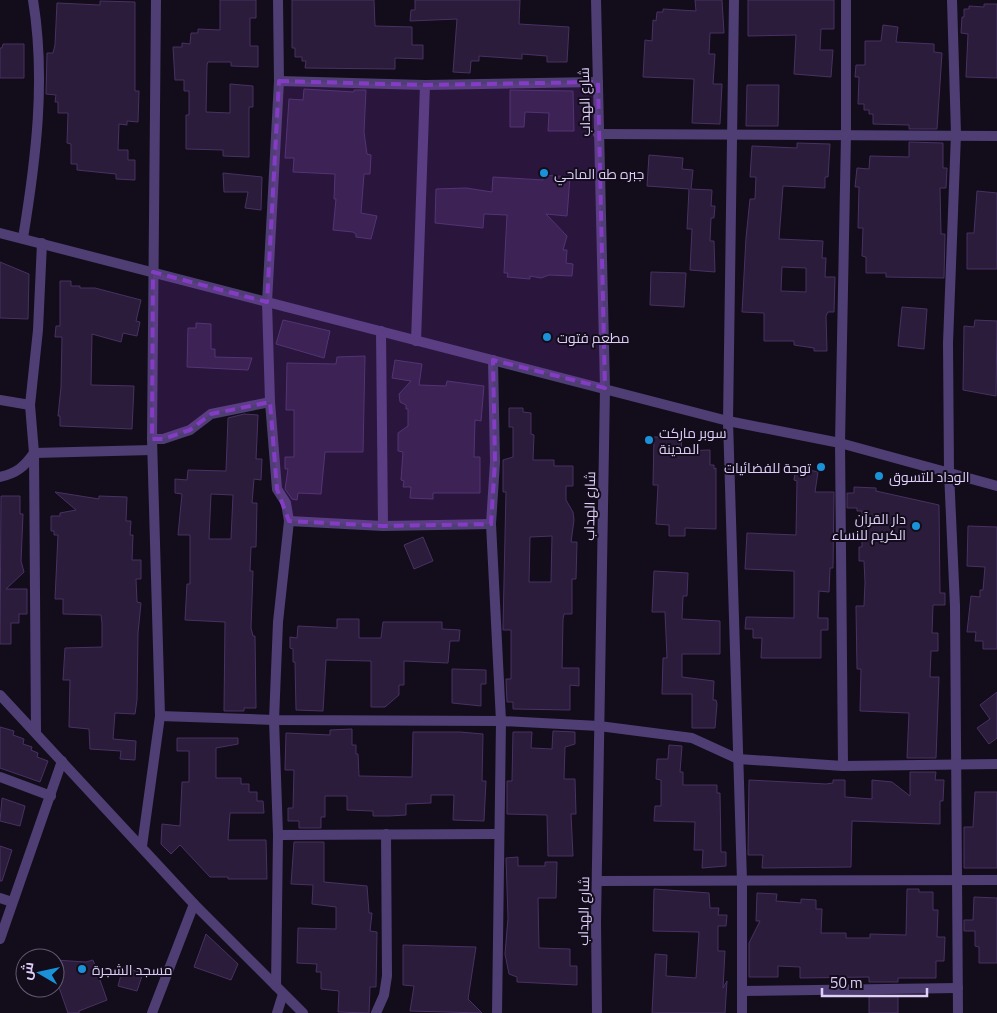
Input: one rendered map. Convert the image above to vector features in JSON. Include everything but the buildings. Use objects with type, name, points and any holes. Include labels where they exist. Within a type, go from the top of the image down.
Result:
[{"type":"street","points":[[23,238],[38,124],[38,42],[33,0]]},
{"type":"street","points":[[142,846],[160,716],[152,450],[156,0]]},
{"type":"street","points":[[277,1013],[280,990],[274,720],[278,622],[289,521],[286,503],[277,488],[270,402],[267,302],[279,81],[278,0]]},
{"type":"street","name":"شارع الهداب","points":[[596,0],[605,388],[597,881],[597,1013]]},
{"type":"street","points":[[734,0],[734,135],[728,421],[742,881],[742,1013]]},
{"type":"street","points":[[843,766],[840,443],[846,135],[846,0]]},
{"type":"street","points":[[952,0],[956,134],[948,343],[949,472],[955,606],[958,1013]]},
{"type":"street","points":[[279,81],[425,85],[598,82]]},
{"type":"street","points":[[416,341],[425,85]]},
{"type":"street","points":[[598,134],[956,134],[997,136]]},
{"type":"street","points":[[0,233],[728,421],[840,443],[997,486]]},
{"type":"street","points":[[36,731],[34,452],[30,405],[38,330],[42,243]]},
{"type":"street","points":[[381,331],[383,526]]},
{"type":"street","points":[[493,360],[495,462],[490,524],[501,721],[497,1013]]},
{"type":"street","points":[[0,400],[30,405]]},
{"type":"street","points":[[152,439],[163,439],[190,430],[211,414],[270,402]]},
{"type":"street","points":[[34,452],[152,450]]},
{"type":"street","points":[[0,477],[11,475],[24,468],[34,452]]},
{"type":"street","points":[[289,521],[383,526],[490,524]]},
{"type":"street","points":[[0,695],[36,731],[194,904],[303,1013]]},
{"type":"street","points":[[160,716],[274,720],[501,721],[599,726],[692,738],[738,759],[843,766],[997,764]]},
{"type":"street","points":[[0,939],[62,761]]},
{"type":"street","points":[[0,777],[51,796]]},
{"type":"street","points":[[376,1013],[384,995],[387,976],[386,834]]},
{"type":"street","points":[[278,835],[499,834]]},
{"type":"street","points":[[597,881],[997,880]]},
{"type":"street","points":[[0,898],[12,902]]},
{"type":"street","points":[[152,1013],[194,904]]},
{"type":"street","points":[[742,990],[958,988]]},
{"type":"highlighted area","points":[[279,81],[425,85],[598,82],[605,388],[493,360],[495,462],[491,524],[383,526],[289,521],[277,489],[270,402],[211,414],[190,430],[163,439],[152,439],[153,272],[267,302]]},
{"type":"place","name":"جبره طه الماحي","points":[[544,173]]},
{"type":"place","name":"مطعم فتوت","points":[[547,337]]},
{"type":"place","name":"سوبر ماركت المدينة","points":[[649,440]]},
{"type":"place","name":"توحة للفضائيات","points":[[821,467]]},
{"type":"place","name":"الوداد للتسوق","points":[[879,476]]},
{"type":"place","name":"دار القرآن الكريم للنساء","points":[[916,526]]},
{"type":"place","name":"مسجد الشجرة","points":[[82,969]]}]
